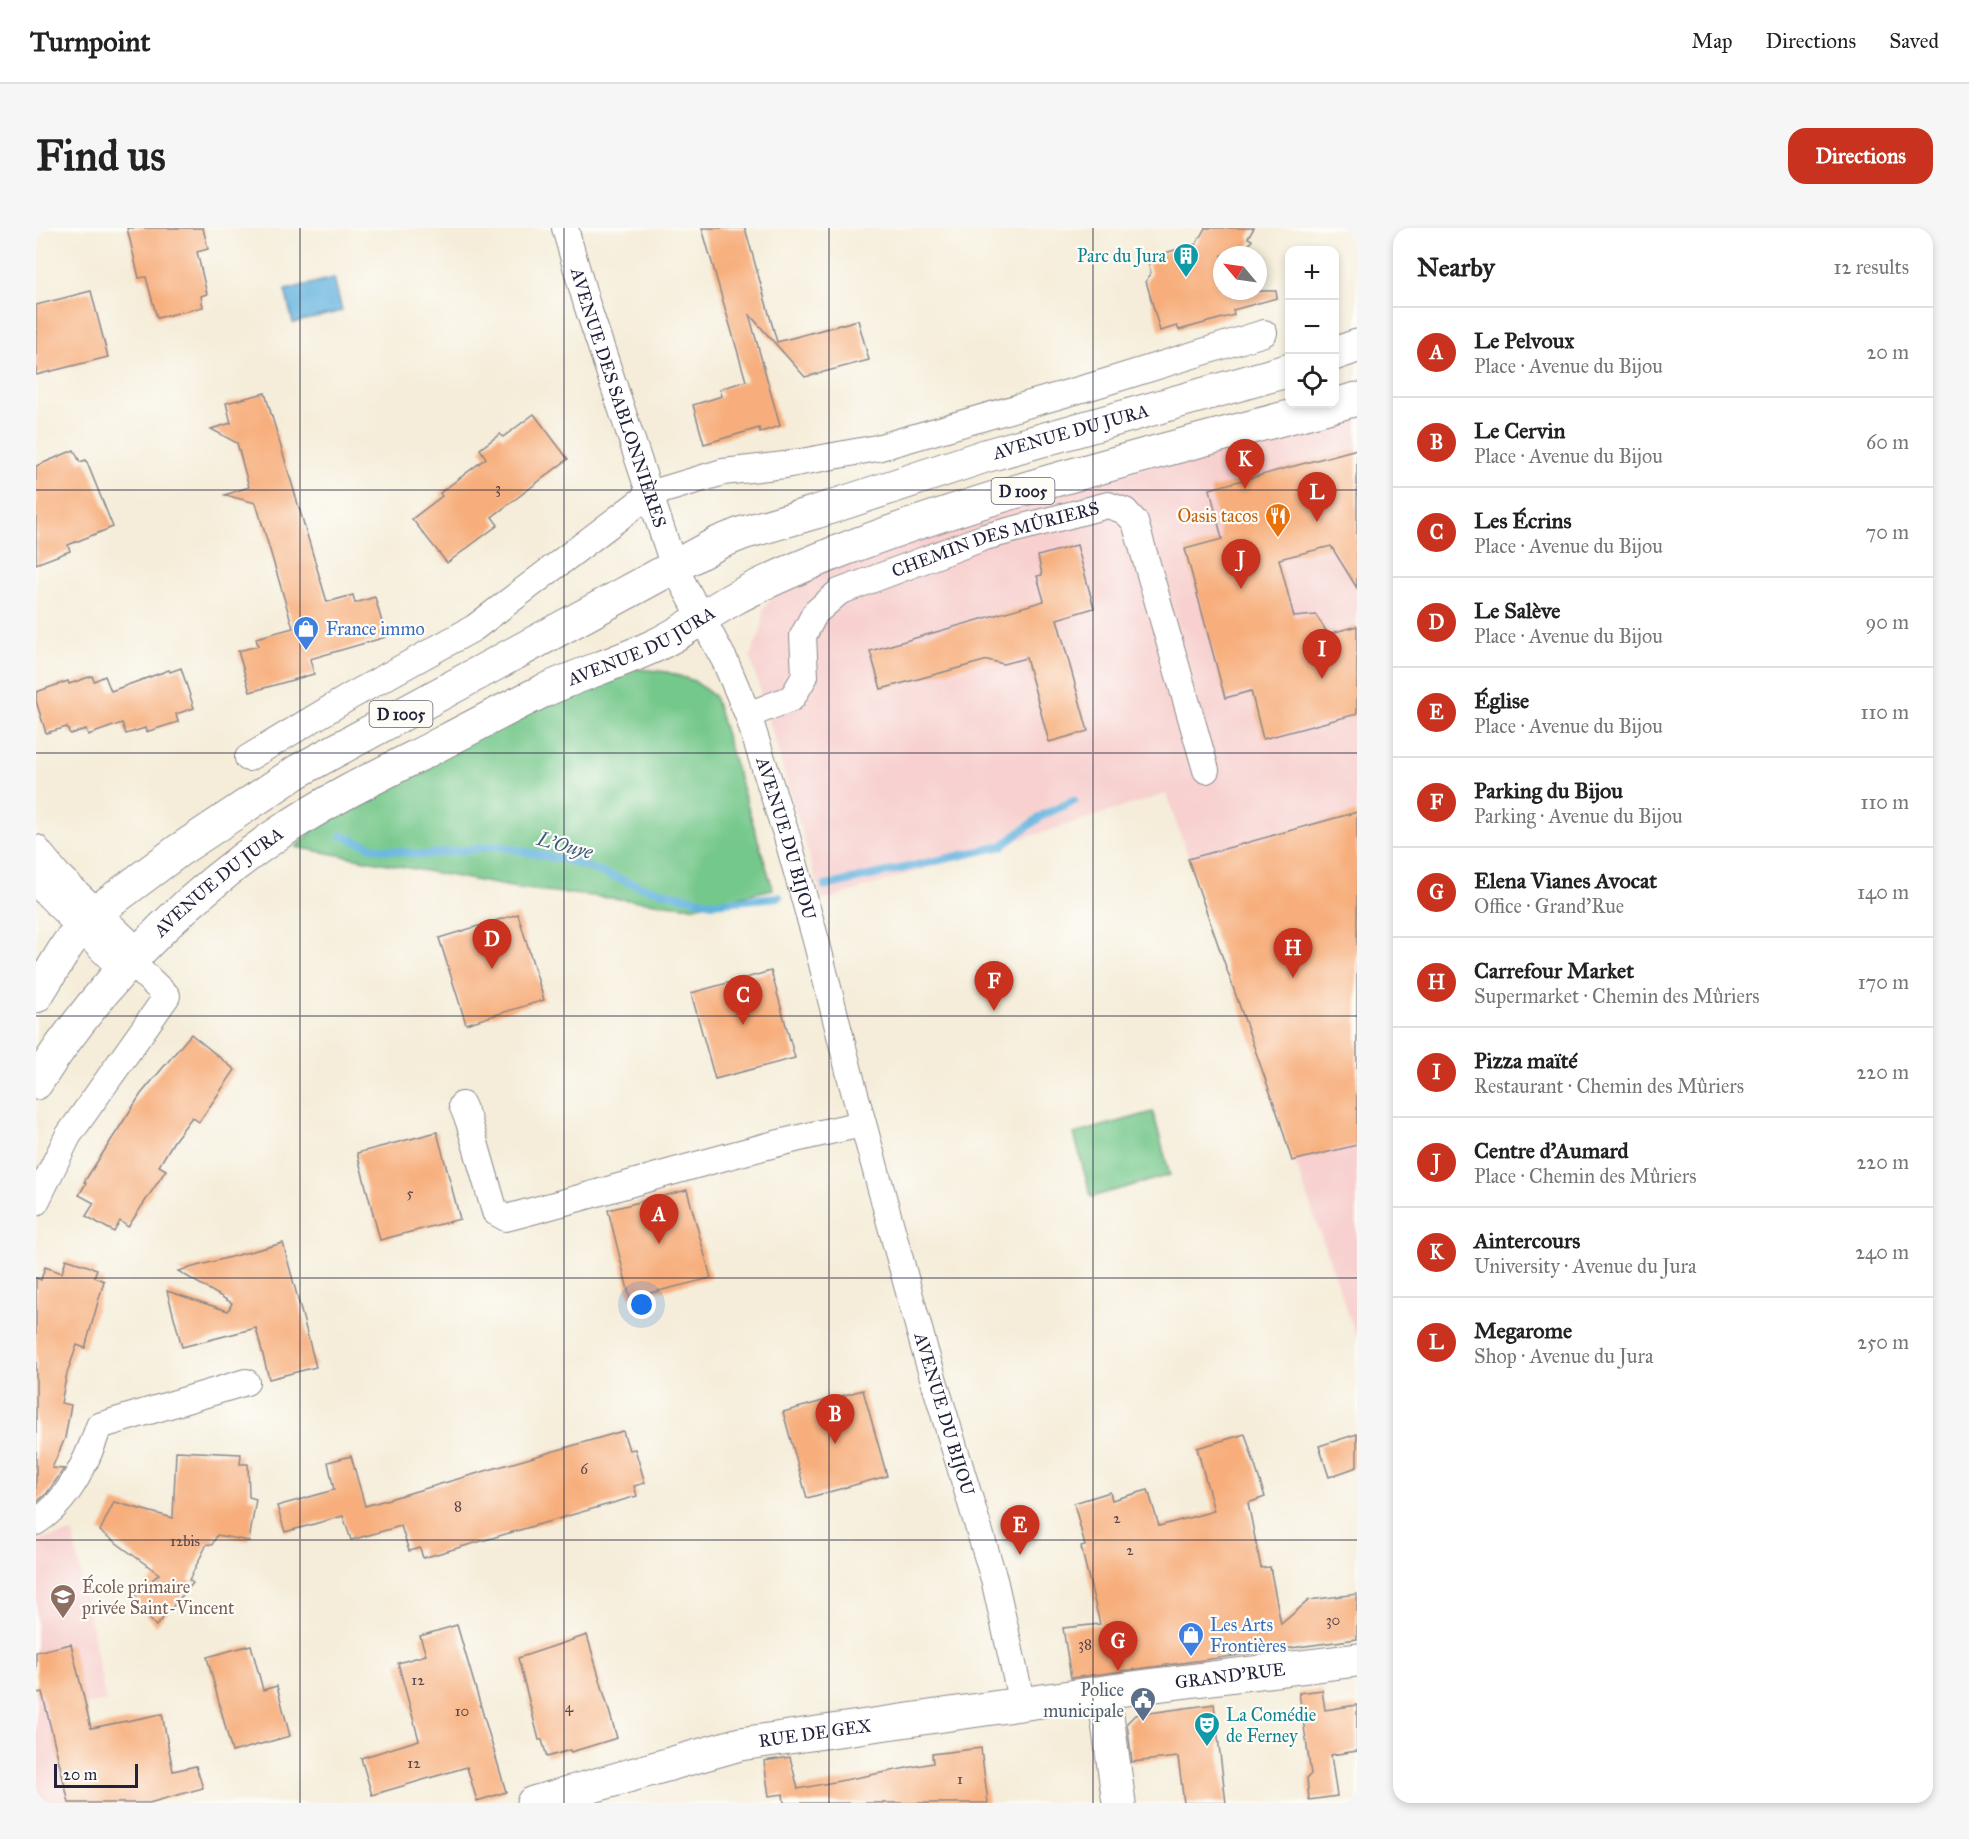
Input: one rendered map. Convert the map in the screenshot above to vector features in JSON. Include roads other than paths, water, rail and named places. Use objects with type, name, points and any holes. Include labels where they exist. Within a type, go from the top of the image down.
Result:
[{"type":"main road","points":[[1339,353],[1357,346]]},
{"type":"main road","name":"AVENUE DU JURA","points":[[36,996],[59,957],[88,920],[170,857],[298,771],[718,543],[743,532],[826,509],[1027,443],[1285,371]]},
{"type":"main road","name":"AVENUE DU JURA","points":[[36,1083],[55,1054],[130,961],[175,915],[273,837],[325,804],[541,693],[658,645],[737,597],[837,553],[951,511],[1357,399]]},
{"type":"main road","name":"GRAND'RUE","points":[[1104,1694],[1140,1687],[1357,1660]]},
{"type":"main road","points":[[1104,1694],[1119,1803]]},
{"type":"main road","name":"RUE DE GEX","points":[[533,1803],[740,1744],[1104,1694]]},
{"type":"street","name":"AVENUE DES SABLONNIÈRES","points":[[565,228],[587,305],[674,567]]},
{"type":"street","name":"AVENUE DU JURA","points":[[248,758],[351,696],[474,628],[650,494],[723,472],[784,465],[877,448],[1096,385],[1264,333]]},
{"type":"street","name":"CHEMIN DES MÛRIERS","points":[[748,715],[792,698],[805,676],[803,636],[815,613],[839,592],[985,537],[1108,505],[1125,510],[1135,522],[1206,770]]},
{"type":"street","name":"AVENUE DU BIJOU","points":[[674,567],[725,661],[748,715],[812,928],[925,1351],[994,1579],[1022,1704]]},
{"type":"street","points":[[36,848],[58,875],[88,920]]},
{"type":"street","points":[[36,879],[42,888],[88,920],[167,996],[68,1136],[36,1202]]},
{"type":"street","points":[[462,1105],[495,1212],[506,1218],[707,1163],[863,1124]]},
{"type":"street","points":[[36,1522],[58,1505],[88,1457],[99,1426],[246,1382]]},
{"type":"water","points":[[334,278],[342,311],[293,323],[285,290]]},
{"type":"waterway","name":"L'Ouye","points":[[825,886],[1002,846],[1043,815],[1074,801]]},
{"type":"waterway","name":"L'Ouye","points":[[342,836],[375,848],[423,855],[498,846],[570,861],[639,886],[712,903],[779,897]]},
{"type":"place","name":"Parc du Jura","points":[[1186,279]]},
{"type":"place","name":"Aintercours","points":[[1245,489]]},
{"type":"place","name":"Megarome","points":[[1317,522]]},
{"type":"place","name":"Oasis tacos","points":[[1278,539]]},
{"type":"place","name":"Centre d'Aumard","points":[[1241,589]]},
{"type":"place","name":"France immo","points":[[306,652]]},
{"type":"place","name":"Pizza maïté","points":[[1322,679]]},
{"type":"place","name":"Le Salève","points":[[492,969]]},
{"type":"place","name":"Carrefour Market","points":[[1293,978]]},
{"type":"place","name":"Parking du Bijou","points":[[994,1011]]},
{"type":"place","name":"Les Écrins","points":[[743,1025]]},
{"type":"place","name":"Le Pelvoux","points":[[659,1244]]},
{"type":"place","name":"Le Cervin","points":[[835,1444]]},
{"type":"place","name":"Église","points":[[1020,1555]]},
{"type":"place","name":"École primaire privée Saint-Vincent","points":[[63,1620]]},
{"type":"place","name":"Les Arts Frontières","points":[[1191,1658]]},
{"type":"place","name":"Elena Vianes Avocat","points":[[1118,1671]]},
{"type":"place","name":"Police municipale","points":[[1143,1723]]},
{"type":"place","name":"La Comédie de Ferney","points":[[1207,1748]]}]
